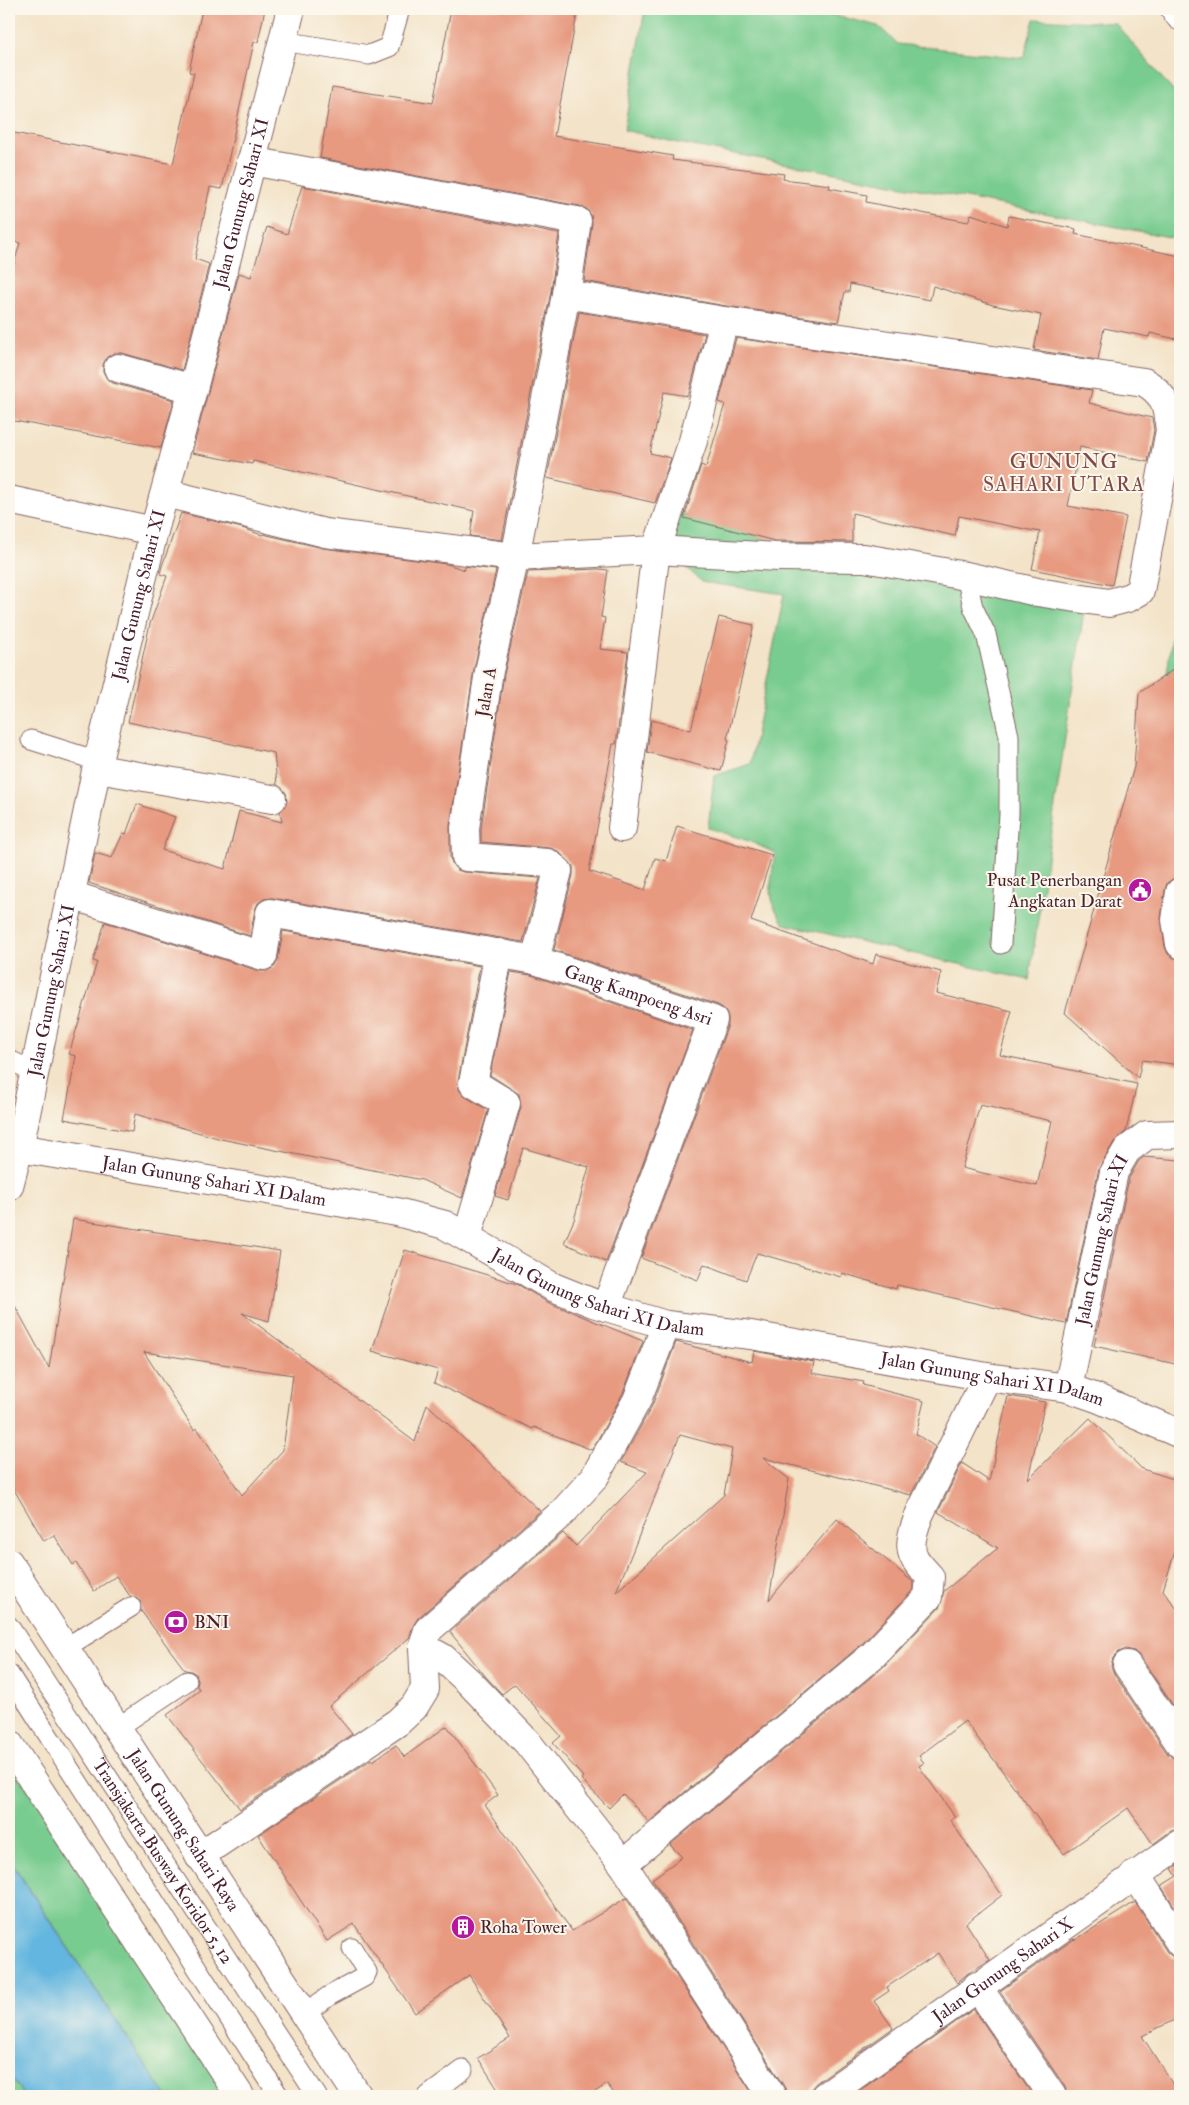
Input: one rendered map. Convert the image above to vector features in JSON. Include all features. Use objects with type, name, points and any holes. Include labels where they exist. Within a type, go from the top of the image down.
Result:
[{"type":"street","name":"Jalan Gunung Sahari XI","points":[[9,1186],[35,1072],[98,765],[154,531],[193,389],[291,9]]},
{"type":"street","points":[[1175,9],[1180,16]]},
{"type":"street","name":"Jalan A","points":[[251,162],[577,221],[566,294],[515,557],[489,670],[465,828],[466,857],[548,863],[558,871],[535,960]]},
{"type":"street","points":[[165,492],[325,533],[515,557],[656,550],[778,557],[864,558],[966,576],[1037,592],[1108,603],[1128,598],[1140,591],[1170,430],[1167,406],[1153,387],[1144,382],[724,321],[566,294]]},
{"type":"street","points":[[622,828],[656,550],[693,440],[724,321]]},
{"type":"street","points":[[118,368],[193,389]]},
{"type":"street","points":[[9,500],[154,531]]},
{"type":"street","points":[[98,765],[272,799]]},
{"type":"street","points":[[1180,892],[1176,920],[1180,944]]},
{"type":"street","points":[[71,895],[263,956],[270,913],[535,960]]},
{"type":"street","points":[[468,1237],[506,1103],[473,1083],[499,953]]},
{"type":"street","name":"Gang Kampoeng Asri","points":[[535,960],[714,1020],[606,1307]]},
{"type":"street","name":"Jalan Gunung Sahari XI","points":[[1068,1388],[1114,1172],[1127,1150],[1148,1135],[1180,1134]]},
{"type":"street","name":"Jalan Gunung Sahari XI Dalam","points":[[18,1148],[397,1212],[445,1225],[553,1287],[606,1307],[666,1325],[750,1335],[987,1377],[1068,1388],[1177,1425]]},
{"type":"street","points":[[199,1856],[234,1834],[403,1717],[414,1707],[425,1689],[423,1647],[428,1630],[563,1512],[594,1478],[637,1400],[666,1325]]},
{"type":"street","points":[[623,1864],[873,1655],[928,1597],[930,1577],[914,1558],[912,1549],[913,1532],[920,1513],[987,1377]]},
{"type":"street","name":"Jalan Gunung Sahari Raya","points":[[9,1563],[199,1856],[358,2096]]},
{"type":"street","points":[[423,1647],[443,1658],[527,1742],[623,1864],[772,2096]]},
{"type":"street","points":[[1127,1665],[1180,1744]]},
{"type":"street","points":[[9,1744],[240,2096]]},
{"type":"street","name":"Jalan Gunung Sahari X","points":[[825,2096],[977,1986],[1180,1844]]},
{"type":"street","points":[[1135,1874],[1180,1944]]},
{"type":"street","points":[[977,1986],[1052,2096]]},
{"type":"lane","points":[[282,41],[369,55],[389,47],[400,9]]},
{"type":"lane","points":[[966,576],[973,606],[986,634],[1009,736],[1009,814],[1001,944]]},
{"type":"lane","points":[[31,740],[98,765]]},
{"type":"lane","points":[[9,1060],[35,1072]]},
{"type":"lane","points":[[65,1648],[131,1607]]},
{"type":"lane","name":"Transjakarta Busway Koridor 5, 12","points":[[9,1626],[317,2096]]},
{"type":"lane","name":"Transjakarta Busway Koridor 5, 12","points":[[9,1674],[279,2096]]},
{"type":"lane","points":[[117,1728],[187,1681]]},
{"type":"lane","points":[[304,2014],[329,1996],[364,1976],[366,1972],[364,1966],[352,1948]]},
{"type":"lane","points":[[428,2096],[463,2070]]},
{"type":"green space","points":[[645,9],[809,9],[878,26],[898,44],[1024,58],[1034,19],[1115,23],[1180,99],[1180,239],[678,143],[624,130]]},
{"type":"green space","points":[[679,513],[1086,597],[1029,980],[784,924],[774,906],[772,898],[771,882],[775,853],[749,841],[708,828],[714,776],[750,764],[784,594],[702,582],[665,548]]},
{"type":"green space","points":[[1180,574],[1180,664],[1167,674]]},
{"type":"green space","points":[[9,1743],[240,2096],[166,2096],[9,1858]]},
{"type":"green space","points":[[9,2073],[24,2096],[9,2096]]},
{"type":"water","points":[[9,1859],[166,2096],[24,2096],[9,2073]]},
{"type":"building","points":[[202,9],[265,9],[258,42],[254,42],[222,189],[210,187],[195,259],[209,264],[182,370],[122,353],[115,353],[107,357],[103,364],[103,371],[107,379],[113,383],[174,400],[161,448],[9,420],[9,281],[20,243],[9,241],[9,132],[173,164],[194,73],[189,72]]},
{"type":"building","points":[[451,9],[578,9],[554,136],[673,156],[672,160],[784,174],[783,179],[830,185],[829,188],[867,195],[866,202],[968,222],[971,214],[1007,226],[1009,216],[1076,229],[1075,234],[1180,256],[1180,340],[1150,333],[1149,337],[1104,328],[1098,360],[1034,350],[1041,315],[993,305],[933,286],[930,300],[850,284],[849,292],[845,292],[838,322],[726,306],[584,281],[592,223],[591,215],[587,209],[580,206],[320,158],[332,87],[433,103]]},
{"type":"building","points":[[302,186],[559,234],[551,291],[502,540],[470,536],[474,511],[253,461],[252,464],[192,453],[239,273],[251,277],[267,227],[287,234]]},
{"type":"building","points":[[579,312],[705,334],[688,396],[664,392],[650,453],[671,458],[655,503],[547,478]]},
{"type":"building","points":[[736,338],[1092,390],[1089,403],[1152,418],[1154,430],[1148,462],[1080,447],[1068,506],[1126,517],[1112,585],[1032,569],[1040,532],[959,516],[955,536],[852,513],[852,542],[775,541],[684,518],[701,465],[706,467],[725,404],[719,402]]},
{"type":"building","points":[[181,513],[242,528],[262,535],[323,548],[447,564],[465,570],[465,566],[496,570],[474,669],[450,826],[450,858],[457,870],[464,872],[540,878],[523,942],[272,898],[264,899],[258,903],[250,936],[89,883],[95,853],[112,858],[123,833],[126,834],[137,804],[175,817],[162,850],[225,869],[239,811],[282,822],[280,812],[287,802],[286,793],[277,785],[274,753],[128,722],[150,624],[167,576],[160,574],[162,566]]},
{"type":"building","points":[[608,570],[601,617],[605,618],[600,649],[628,652],[616,744],[613,744],[589,871],[645,890],[655,858],[666,861],[677,826],[772,855],[751,921],[873,964],[876,954],[941,972],[936,993],[1012,1011],[1000,1055],[1137,1084],[1126,1131],[1114,1142],[1099,1168],[1066,1324],[897,1285],[896,1289],[842,1273],[841,1277],[757,1253],[746,1280],[704,1264],[698,1280],[641,1258],[728,1025],[728,1017],[724,1009],[718,1005],[554,950],[573,875],[573,866],[558,851],[550,848],[481,842],[481,829],[504,674],[528,572]],"holes":[[[980,1105],[1052,1121],[1037,1186],[962,1168]]]},
{"type":"building","points":[[719,617],[754,625],[721,771],[647,752],[651,720],[691,730]]},
{"type":"building","name":"Pusat Penerbangan Angkatan Darat","points":[[1180,665],[1180,877],[1174,878],[1167,883],[1161,918],[1165,947],[1168,954],[1180,959],[1180,1065],[1142,1060],[1138,1078],[1065,1013],[1134,767],[1139,693]]},
{"type":"building","points":[[105,922],[259,971],[268,971],[275,966],[283,931],[480,966],[458,1081],[459,1090],[464,1096],[488,1110],[462,1198],[422,1180],[221,1139],[135,1114],[132,1132],[64,1119],[76,1056],[69,1054],[97,962],[93,961]]},
{"type":"building","points":[[511,972],[531,975],[693,1030],[606,1262],[564,1243],[574,1220],[589,1167],[523,1148],[508,1200],[495,1196],[521,1107],[519,1094],[490,1075]]},
{"type":"building","points":[[1144,1157],[1180,1160],[1180,1365],[1094,1346],[1129,1178],[1139,1161]]},
{"type":"building","points":[[73,1219],[280,1251],[269,1321],[242,1313],[415,1442],[427,1404],[540,1511],[418,1618],[409,1638],[329,1706],[352,1734],[240,1809],[167,1715],[200,1690],[197,1686],[196,1674],[185,1670],[141,1611],[140,1601],[130,1596],[116,1576],[94,1591],[76,1563],[73,1565],[54,1535],[44,1541],[9,1481],[9,1295],[49,1368]],"holes":[[[144,1352],[293,1375],[283,1450],[242,1495],[197,1428],[194,1430]]]},
{"type":"building","points":[[405,1250],[517,1284],[547,1302],[643,1341],[623,1393],[592,1450],[534,1427],[533,1429],[434,1383],[438,1370],[372,1351]]},
{"type":"building","points":[[676,1342],[752,1362],[754,1351],[814,1362],[812,1373],[864,1382],[863,1385],[924,1401],[916,1434],[935,1447],[911,1495],[763,1458],[789,1479],[769,1600],[837,1519],[913,1582],[913,1590],[862,1644],[649,1822],[623,1794],[609,1808],[581,1779],[583,1777],[553,1743],[561,1736],[515,1684],[502,1694],[450,1632],[563,1533],[576,1546],[647,1472],[621,1462],[652,1406]],"holes":[[[680,1435],[732,1449],[724,1495],[616,1592]]]},
{"type":"building","points":[[1008,1396],[1045,1402],[1028,1479],[1090,1418],[1142,1469],[1180,1481],[1180,1535],[1163,1590],[1180,1613],[1180,1716],[1140,1656],[1134,1651],[1126,1649],[1119,1652],[1113,1658],[1111,1666],[1114,1674],[1167,1753],[1173,1758],[1180,1760],[1180,1829],[1171,1831],[1153,1844],[1128,1808],[1064,1854],[965,1721],[919,1756],[924,1763],[919,1766],[955,1817],[950,1820],[1002,1895],[966,1923],[990,1960],[968,1973],[957,1983],[938,1953],[887,1987],[889,1991],[874,2001],[893,2028],[816,2083],[811,2089],[810,2096],[787,2096],[785,2088],[652,1879],[682,1857],[670,1845],[883,1667],[939,1608],[944,1591],[998,1548],[938,1512],[962,1463],[989,1481]]},
{"type":"building","points":[[447,1726],[498,1795],[485,1805],[572,1931],[626,1898],[754,2096],[616,2096],[607,2084],[589,2096],[502,2096],[478,2058],[510,2038],[469,1975],[415,2013],[354,1924],[327,1941],[258,1835],[396,1745],[404,1757]]},
{"type":"building","points":[[1180,1863],[1180,1915],[1161,1886],[1177,1876],[1172,1869]]},
{"type":"building","points":[[1135,1902],[1167,1952],[1173,1957],[1180,1959],[1180,2017],[1142,2036],[1180,2096],[1067,2096],[1065,2087],[1000,1991],[1074,1939]]},
{"type":"building","points":[[974,2009],[1033,2096],[852,2096],[911,2054]]},
{"type":"place","name":"Pusat Penerbangan Angkatan Darat","points":[[1140,890]]},
{"type":"place","name":"BNI","points":[[176,1622]]},
{"type":"place","name":"Roha Tower","points":[[463,1927]]},
{"type":"district","name":"GUNUNG SAHARI UTARA","points":[[1064,472]]}]
